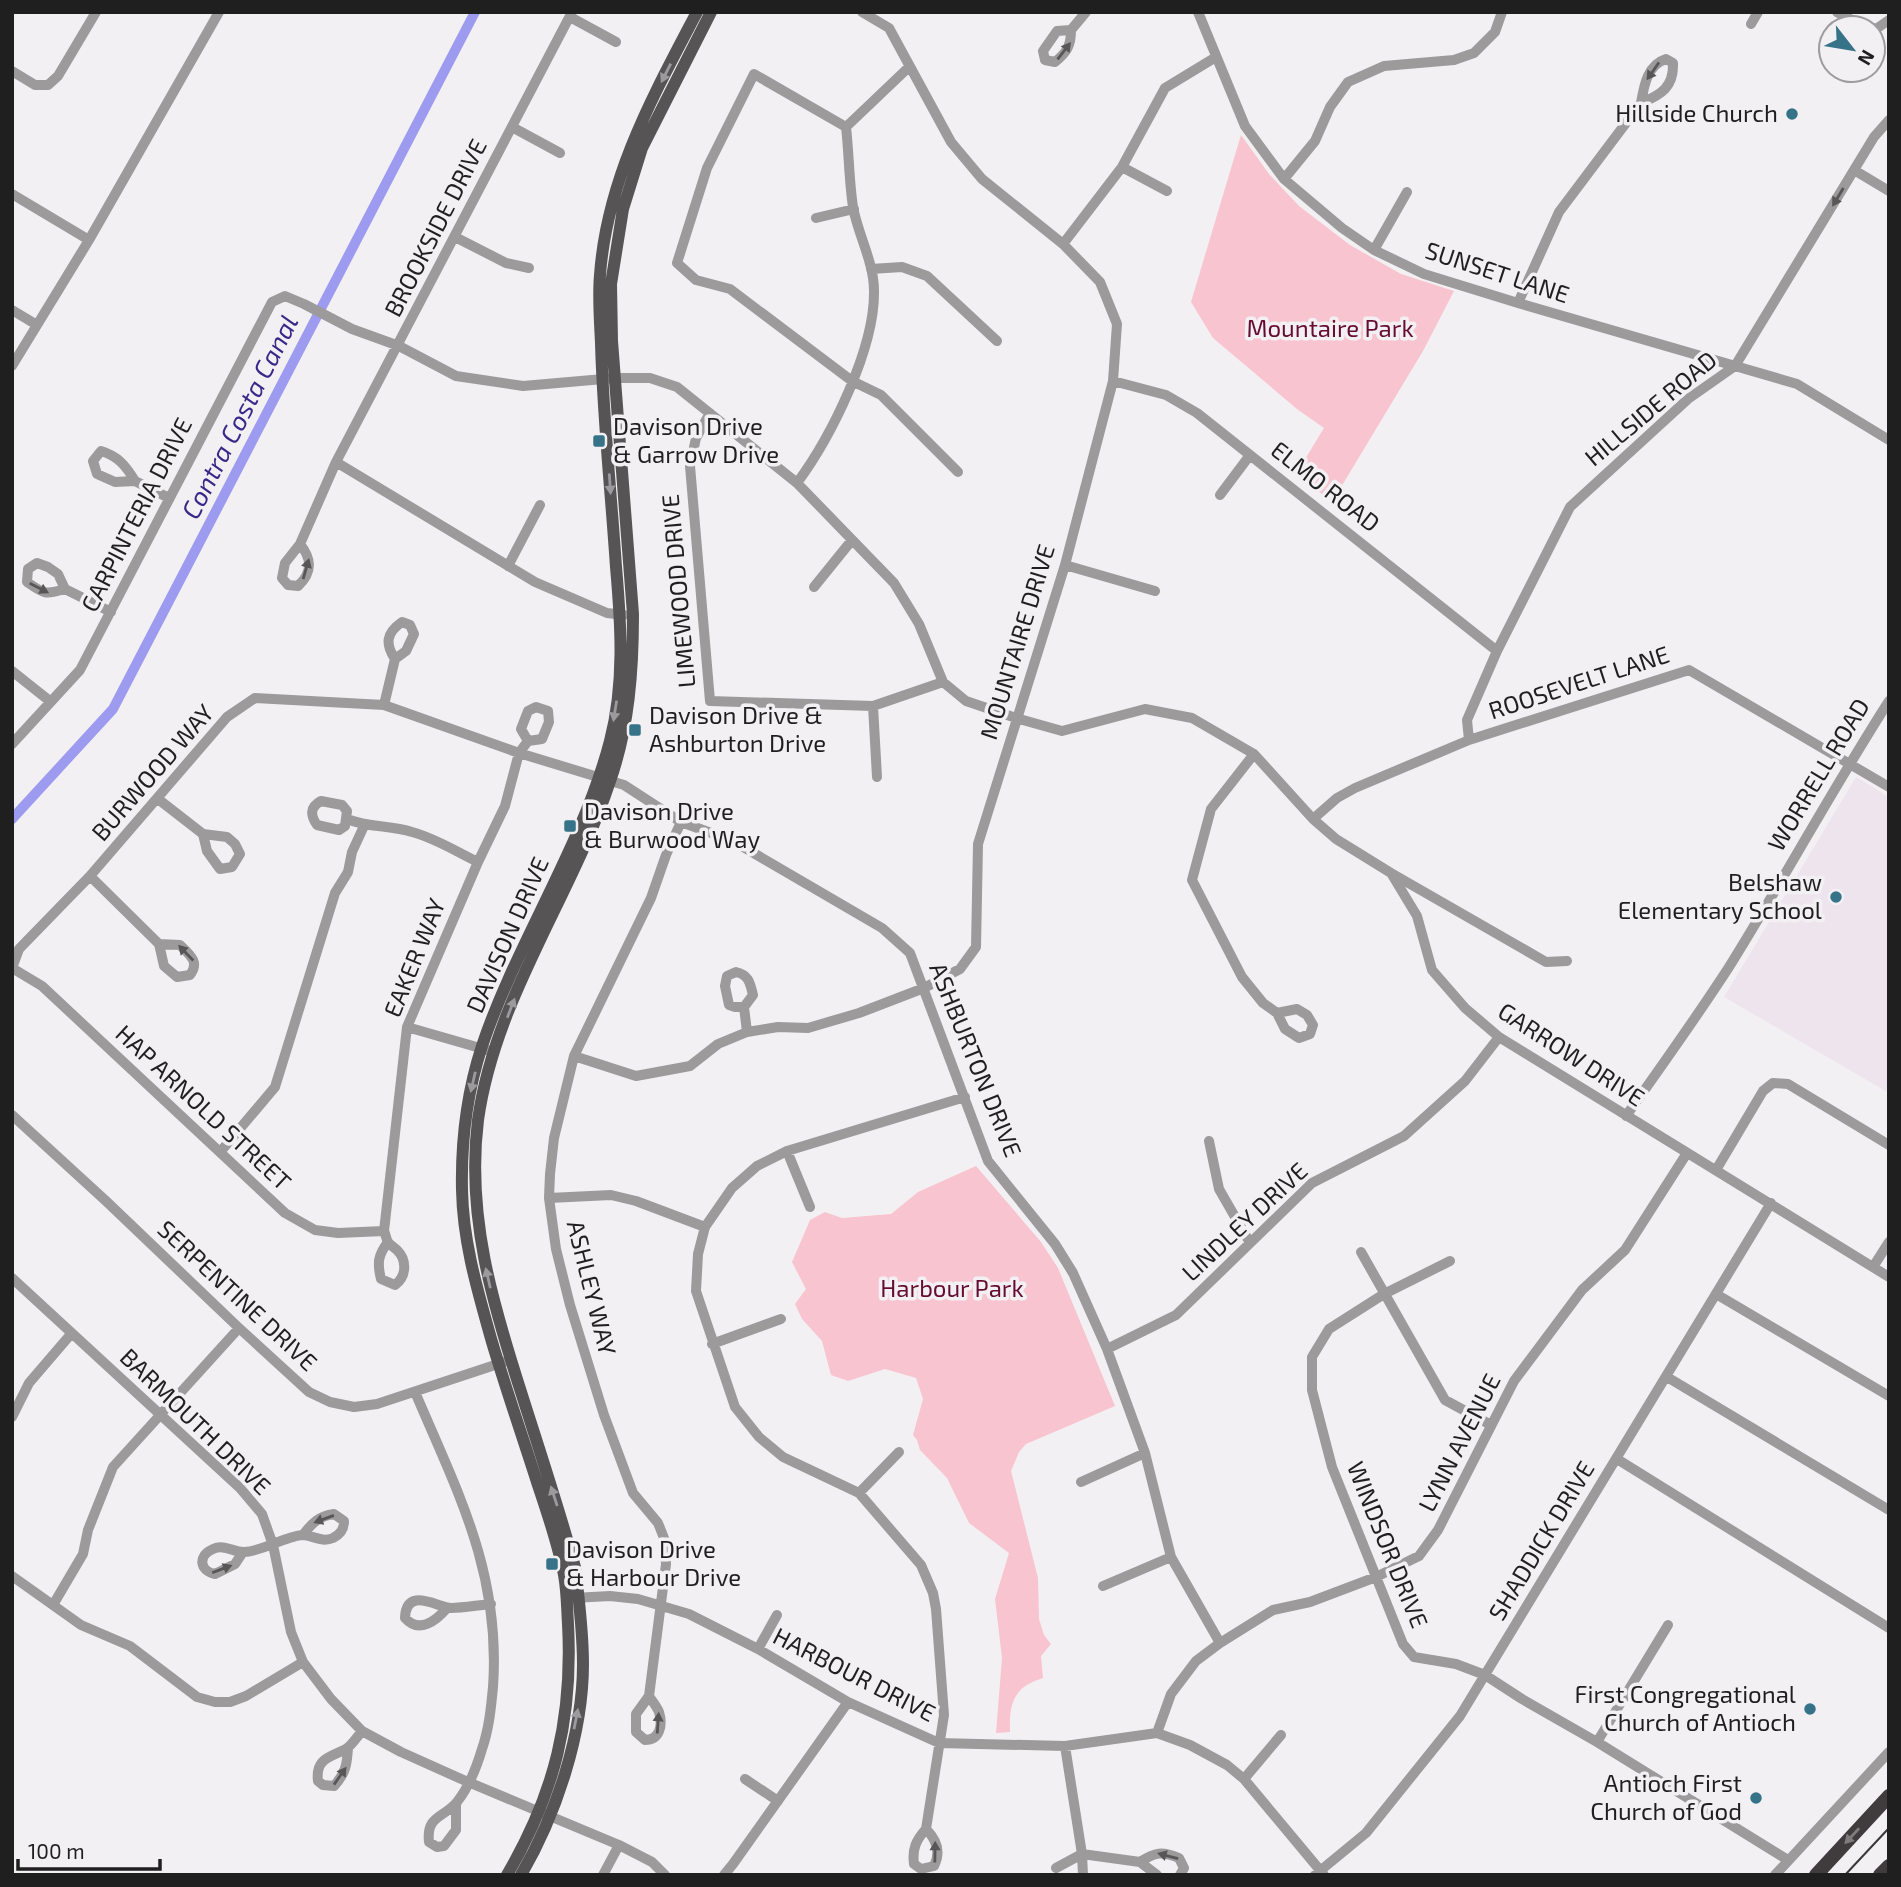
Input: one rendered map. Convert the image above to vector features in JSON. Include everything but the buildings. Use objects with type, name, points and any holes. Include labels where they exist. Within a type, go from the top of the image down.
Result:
[{"type":"highway","points":[[1816,1875],[1889,1796]]},
{"type":"highway","points":[[1880,1875],[1889,1866]]},
{"type":"main road","name":"DAVISON DRIVE","points":[[521,1875],[545,1814],[568,1703],[573,1598],[564,1577],[504,1361],[470,1266],[461,1186],[466,1113],[515,964],[604,780],[617,702],[626,615],[600,277],[608,212],[622,169],[645,113],[697,12]]},
{"type":"main road","name":"DAVISON DRIVE","points":[[609,379],[611,284],[623,209],[642,148],[711,12]]},
{"type":"main road","name":"DAVISON DRIVE","points":[[507,1875],[545,1814]]},
{"type":"street","points":[[12,71],[35,85],[48,85],[58,76],[96,12]]},
{"type":"street","points":[[12,366],[89,240],[219,12]]},
{"type":"street","name":"MOUNTAIRE DRIVE","points":[[574,1056],[636,1076],[690,1066],[718,1044],[747,1032],[778,1027],[808,1028],[859,1013],[924,988],[960,969],[976,947],[978,844],[1065,565],[1113,381],[1117,324],[1100,282],[1063,244],[982,178],[951,142],[889,28],[862,12]]},
{"type":"street","points":[[1071,30],[1086,12]]},
{"type":"street","name":"SUNSET LANE","points":[[1198,12],[1245,126],[1284,179],[1342,228],[1374,250],[1424,274],[1797,384],[1889,440]]},
{"type":"street","points":[[1284,179],[1315,141],[1330,107],[1348,82],[1384,66],[1454,60],[1474,53],[1494,32],[1502,12]]},
{"type":"street","points":[[1751,24],[1758,12]]},
{"type":"street","points":[[571,15],[616,42]]},
{"type":"street","name":"BROOKSIDE DRIVE","points":[[300,544],[336,462],[571,15]]},
{"type":"street","points":[[1063,244],[1122,167],[1165,88],[1216,57]]},
{"type":"street","points":[[846,127],[909,67]]},
{"type":"street","points":[[846,127],[754,74],[707,168],[677,263],[696,279],[730,289],[852,382],[881,395],[958,472]]},
{"type":"street","points":[[1518,303],[1559,212],[1641,103]]},
{"type":"street","name":"HILLSIDE ROAD","points":[[1469,740],[1467,720],[1497,651],[1570,508],[1688,400],[1735,366],[1880,128],[1889,120]]},
{"type":"street","points":[[512,127],[560,153]]},
{"type":"street","points":[[797,483],[818,455],[868,343],[874,290],[871,269],[854,209],[846,127]]},
{"type":"street","points":[[1122,167],[1167,191]]},
{"type":"street","points":[[1854,170],[1889,191]]},
{"type":"street","points":[[1374,250],[1407,192]]},
{"type":"street","points":[[12,194],[89,240]]},
{"type":"street","points":[[816,218],[854,209]]},
{"type":"street","points":[[455,237],[506,263],[529,268]]},
{"type":"street","points":[[871,269],[902,267],[927,276],[997,341]]},
{"type":"street","name":"CARPINTERIA DRIVE","points":[[12,744],[80,670],[272,302],[285,296],[336,321],[399,346]]},
{"type":"street","points":[[12,310],[37,324]]},
{"type":"street","points":[[399,346],[456,376],[523,386],[650,378],[677,387],[797,483],[894,583],[919,624],[943,682]]},
{"type":"street","name":"ELMO ROAD","points":[[1113,381],[1166,395],[1198,413],[1497,651]]},
{"type":"street","name":"LIMEWOOD DRIVE","points":[[710,413],[696,438],[690,466],[710,701],[873,706],[943,682]]},
{"type":"street","points":[[1220,495],[1250,455]]},
{"type":"street","points":[[336,462],[535,582],[607,612],[626,615]]},
{"type":"street","points":[[135,481],[169,498]]},
{"type":"street","points":[[508,566],[540,505]]},
{"type":"street","points":[[814,587],[852,540]]},
{"type":"street","points":[[1065,565],[1155,591]]},
{"type":"street","points":[[65,589],[111,612]]},
{"type":"street","points":[[384,705],[395,659]]},
{"type":"street","name":"ROOSEVELT LANE","points":[[1313,819],[1337,798],[1354,788],[1469,740],[1689,670],[1889,787]]},
{"type":"street","points":[[12,671],[51,702]]},
{"type":"street","name":"GARROW DRIVE","points":[[943,682],[965,701],[1062,731],[1145,709],[1192,718],[1254,754],[1313,819],[1336,839],[1391,873],[1417,916],[1432,970],[1465,1008],[1499,1037],[1889,1277]]},
{"type":"street","name":"BURWOOD WAY","points":[[12,968],[19,949],[90,876],[227,717],[255,698],[384,705],[604,780]]},
{"type":"street","name":"WORRELL ROAD","points":[[1626,1116],[1684,1036],[1730,964],[1849,763],[1889,701]]},
{"type":"street","points":[[873,706],[877,777]]},
{"type":"street","points":[[519,753],[528,741]]},
{"type":"street","name":"EAKER WAY","points":[[384,1231],[407,1027],[505,806],[519,753]]},
{"type":"street","points":[[1254,754],[1211,809],[1192,880],[1242,977],[1263,1003],[1277,1013]]},
{"type":"street","name":"ASHBURTON DRIVE","points":[[604,780],[624,785],[681,822],[733,841],[882,928],[910,953],[988,1160],[1055,1244],[1073,1273],[1107,1349],[1145,1453],[1171,1557],[1220,1643]]},
{"type":"street","points":[[158,799],[203,834]]},
{"type":"street","points":[[347,819],[363,826],[387,826],[415,832],[478,862]]},
{"type":"street","name":"ASHLEY WAY","points":[[649,1696],[666,1564],[664,1538],[658,1523],[633,1493],[608,1427],[570,1305],[556,1249],[549,1198],[554,1138],[574,1056],[651,898],[681,822]]},
{"type":"street","points":[[221,1151],[275,1087],[335,893],[348,872],[352,852],[363,826]]},
{"type":"street","points":[[1391,873],[1546,962],[1567,961]]},
{"type":"street","points":[[90,876],[159,944]]},
{"type":"street","name":"HAP ARNOLD STREET","points":[[12,968],[42,986],[285,1213],[315,1230],[338,1233],[384,1231]]},
{"type":"street","points":[[744,1007],[747,1032]]},
{"type":"street","points":[[407,1027],[488,1050]]},
{"type":"street","name":"LINDLEY DRIVE","points":[[1107,1349],[1177,1315],[1312,1183],[1404,1136],[1465,1081],[1499,1037]]},
{"type":"street","points":[[1716,1170],[1763,1091],[1773,1083],[1788,1084],[1889,1145]]},
{"type":"street","points":[[926,1829],[944,1716],[933,1593],[921,1565],[859,1493],[783,1457],[759,1437],[735,1407],[696,1291],[698,1254],[705,1227],[732,1188],[757,1166],[788,1151],[965,1097]]},
{"type":"street","name":"SERPENTINE DRIVE","points":[[12,1115],[309,1392],[330,1402],[354,1407],[377,1404],[504,1361]]},
{"type":"street","points":[[1209,1140],[1219,1189],[1250,1243]]},
{"type":"street","points":[[788,1151],[810,1207]]},
{"type":"street","name":"LYNN AVENUE","points":[[1157,1733],[1171,1695],[1196,1661],[1220,1643],[1273,1610],[1310,1602],[1376,1577],[1419,1556],[1438,1530],[1514,1381],[1581,1290],[1625,1250],[1687,1153]]},
{"type":"street","points":[[549,1198],[611,1195],[636,1201],[705,1227]]},
{"type":"street","name":"SHADDICK DRIVE","points":[[1320,1873],[1366,1833],[1460,1716],[1771,1203]]},
{"type":"street","points":[[384,1231],[388,1242]]},
{"type":"street","points":[[1873,1267],[1889,1242]]},
{"type":"street","points":[[1361,1252],[1445,1400],[1491,1424]]},
{"type":"street","name":"WINDSOR DRIVE","points":[[1450,1261],[1384,1294],[1329,1329],[1312,1357],[1312,1391],[1332,1467],[1403,1644],[1414,1657],[1456,1664],[1486,1675],[1788,1860]]},
{"type":"street","name":"BARMOUTH DRIVE","points":[[12,1278],[240,1488],[262,1514],[273,1545],[291,1632],[303,1662],[331,1699],[362,1731],[468,1782],[619,1845],[652,1862],[665,1875]]},
{"type":"street","points":[[1716,1294],[1889,1396]]},
{"type":"street","points":[[712,1344],[781,1319]]},
{"type":"street","points":[[53,1605],[83,1554],[88,1530],[113,1467],[239,1328]]},
{"type":"street","points":[[12,1417],[29,1382],[71,1334]]},
{"type":"street","points":[[1667,1377],[1889,1510]]},
{"type":"street","points":[[415,1392],[474,1532],[491,1604],[495,1656],[491,1712],[482,1750],[456,1803]]},
{"type":"street","points":[[859,1493],[899,1452]]},
{"type":"street","points":[[1081,1482],[1145,1453]]},
{"type":"street","points":[[1617,1459],[1889,1628]]},
{"type":"street","points":[[243,1552],[303,1535]]},
{"type":"street","points":[[1103,1586],[1171,1557]]},
{"type":"street","points":[[12,1576],[81,1625],[130,1646],[197,1697],[215,1702],[230,1702],[246,1696],[303,1662]]},
{"type":"street","name":"HARBOUR DRIVE","points":[[573,1598],[610,1596],[638,1599],[708,1623],[848,1702],[939,1743],[1065,1746],[1157,1733],[1190,1745],[1227,1765],[1244,1779],[1320,1873]]},
{"type":"street","points":[[447,1608],[491,1604]]},
{"type":"street","points":[[758,1649],[776,1615]]},
{"type":"street","points":[[1597,1742],[1668,1625]]},
{"type":"street","points":[[724,1875],[848,1702]]},
{"type":"street","points":[[348,1748],[362,1731]]},
{"type":"street","points":[[1244,1779],[1282,1735]]},
{"type":"street","points":[[1065,1746],[1083,1875]]},
{"type":"street","points":[[1774,1875],[1889,1752]]},
{"type":"street","points":[[745,1779],[778,1801]]},
{"type":"street","points":[[603,1875],[619,1845]]},
{"type":"street","points":[[1140,1861],[1154,1852],[1166,1853],[1179,1858],[1184,1868],[1180,1875]]},
{"type":"street","points":[[1056,1868],[1082,1854],[1140,1861],[1157,1875]]},
{"type":"shaded area","name":"Belshaw Elementary School","points":[[1856,777],[1889,797],[1889,1093],[1724,997]]},
{"type":"green space","name":"Mountaire Park","points":[[1241,135],[1269,174],[1299,206],[1350,245],[1401,274],[1454,291],[1423,351],[1332,502],[1296,474],[1324,428],[1297,409],[1213,338],[1191,302]]},
{"type":"green space","name":"Harbour Park","points":[[976,1166],[1041,1242],[1058,1268],[1115,1406],[1026,1444],[1019,1452],[1011,1471],[1038,1578],[1039,1619],[1044,1635],[1051,1644],[1041,1656],[1043,1678],[1025,1686],[1015,1698],[1010,1732],[996,1733],[1002,1658],[995,1599],[1009,1553],[969,1523],[947,1478],[920,1450],[913,1435],[923,1399],[916,1378],[885,1369],[848,1381],[831,1375],[822,1341],[802,1319],[795,1304],[806,1289],[792,1262],[810,1220],[825,1212],[842,1218],[891,1214],[918,1192]]},
{"type":"waterway","name":"Contra Costa Canal","points":[[12,819],[113,709],[475,12]]},
{"type":"tram line","points":[[1845,1875],[1889,1828]]},
{"type":"place","name":"Hillside Church","points":[[1792,114]]},
{"type":"place","name":"Davison Drive & Garrow Drive","points":[[599,441]]},
{"type":"place","name":"Davison Drive & Ashburton Drive","points":[[635,730]]},
{"type":"place","name":"Davison Drive & Burwood Way","points":[[570,826]]},
{"type":"place","name":"Belshaw Elementary School","points":[[1836,897]]},
{"type":"place","name":"Davison Drive & Harbour Drive","points":[[552,1564]]},
{"type":"place","name":"First Congregational Church of Antioch","points":[[1810,1709]]},
{"type":"place","name":"Antioch First Church of God","points":[[1756,1798]]}]
